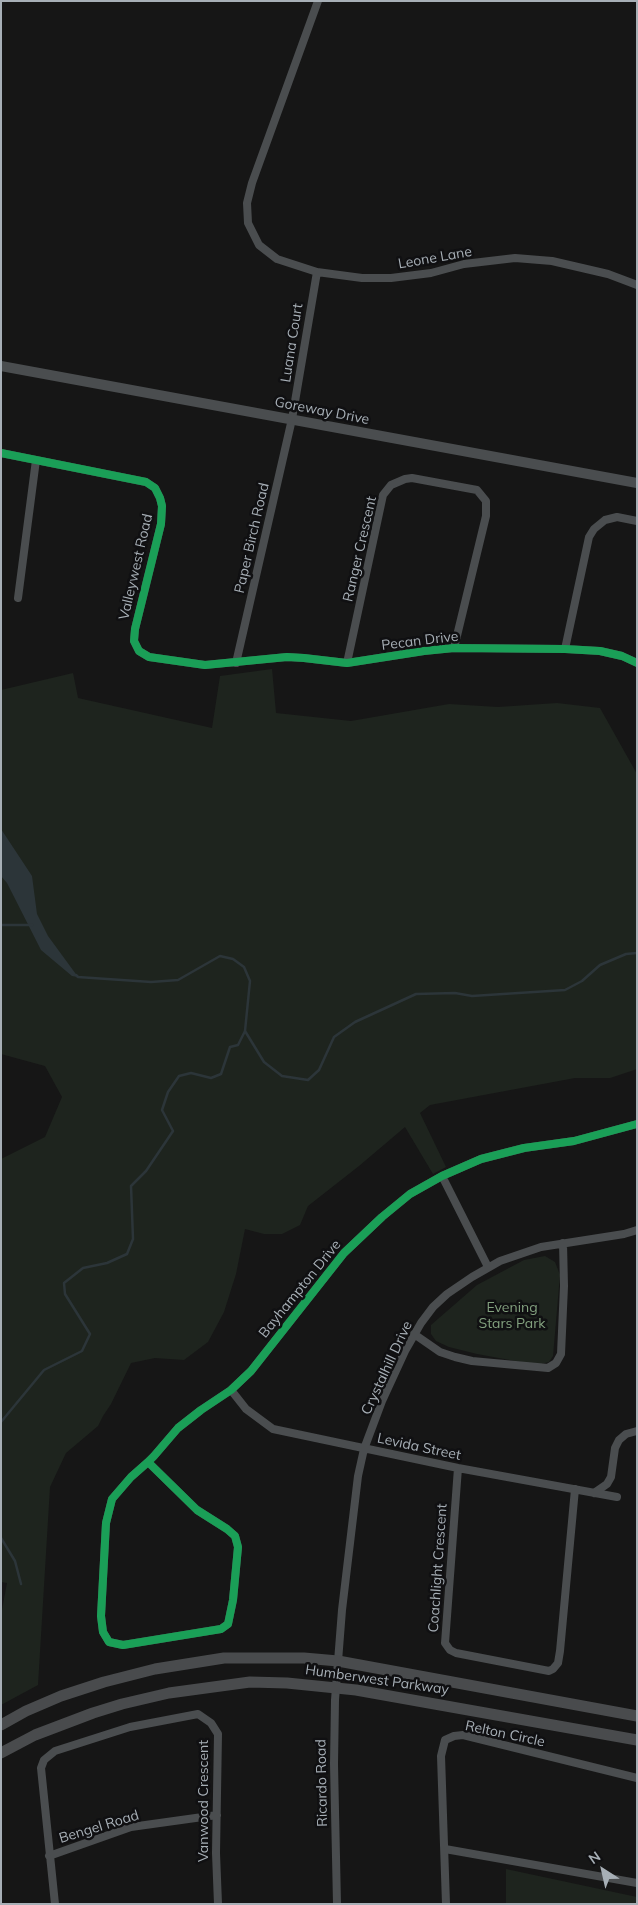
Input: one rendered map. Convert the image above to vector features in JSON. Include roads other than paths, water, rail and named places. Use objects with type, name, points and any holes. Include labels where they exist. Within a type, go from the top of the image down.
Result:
[{"type":"main road","name":"Humberwest Parkway","points":[[1,1725],[26,1711],[61,1696],[104,1682],[180,1664],[224,1658],[304,1658],[338,1661],[637,1716]]},
{"type":"main road","name":"Humberwest Parkway","points":[[1,1753],[35,1735],[93,1713],[169,1693],[250,1682],[336,1687],[637,1740]]},
{"type":"street","name":"Leone Lane","points":[[318,1],[252,183],[247,202],[248,223],[259,245],[277,259],[316,272],[362,278],[391,278],[431,273],[464,264],[515,258],[561,263],[608,274],[637,285]]},
{"type":"street","name":"Luana Court","points":[[292,419],[316,272]]},
{"type":"street","name":"Goreway Drive","points":[[1,366],[637,483]]},
{"type":"street","name":"Paper Birch Road","points":[[236,663],[292,419]]},
{"type":"street","name":"Valleywest Road","points":[[1,453],[146,482],[155,488],[162,506],[161,524],[135,629],[134,641],[139,651],[149,657],[205,666],[236,663]]},
{"type":"street","points":[[18,598],[36,460]]},
{"type":"street","name":"Ranger Crescent","points":[[347,663],[383,495],[391,486],[405,479],[412,478],[477,490],[486,501],[486,516],[454,648]]},
{"type":"street","points":[[565,649],[589,537],[594,529],[605,520],[618,517],[637,521]]},
{"type":"street","name":"Pecan Drive","points":[[236,663],[287,658],[347,663],[454,648],[600,651],[622,656],[637,663]]},
{"type":"street","name":"Bayhampton Drive","points":[[148,1462],[197,1510],[227,1528],[235,1536],[238,1547],[232,1600],[228,1624],[221,1629],[122,1645],[109,1642],[103,1632],[101,1616],[106,1523],[112,1499],[178,1428],[231,1390],[251,1371],[344,1253],[382,1217],[410,1194],[442,1176],[481,1158],[524,1148],[574,1141],[637,1124]]},
{"type":"street","points":[[442,1176],[488,1267]]},
{"type":"street","name":"Crystalhill Drive","points":[[338,1661],[342,1610],[358,1476],[364,1449],[382,1401],[414,1334],[433,1307],[447,1294],[500,1261],[532,1250],[637,1230]]},
{"type":"street","points":[[414,1334],[440,1352],[455,1357],[472,1361],[548,1368],[556,1363],[562,1354],[563,1243]]},
{"type":"street","name":"Levida Street","points":[[231,1390],[246,1409],[273,1429],[458,1468],[617,1498]]},
{"type":"street","points":[[594,1493],[607,1484],[611,1477],[615,1448],[619,1440],[626,1434],[637,1431]]},
{"type":"street","name":"Coachlight Crescent","points":[[458,1468],[445,1643],[450,1650],[456,1653],[549,1671],[558,1663],[560,1651],[575,1489]]},
{"type":"street","name":"Ricardo Road","points":[[337,1904],[334,1764],[338,1661]]},
{"type":"street","name":"Vanwood Crescent","points":[[55,1904],[40,1768],[44,1760],[55,1751],[130,1727],[198,1714],[211,1723],[218,1734],[216,1815],[218,1904]]},
{"type":"street","name":"Relton Circle","points":[[446,1904],[441,1756],[445,1740],[454,1736],[464,1735],[637,1778]]},
{"type":"street","name":"Bengel Road","points":[[50,1856],[131,1827],[216,1815]]},
{"type":"street","points":[[445,1849],[637,1883]]},
{"type":"waterway","points":[[1,925],[32,925]]},
{"type":"waterway","points":[[245,1031],[264,1062],[282,1076],[308,1080],[319,1070],[334,1037],[355,1022],[416,994],[455,993],[472,996],[565,990],[582,981],[600,965],[626,954],[637,953]]},
{"type":"waterway","points":[[1,1422],[44,1370],[82,1351],[90,1334],[65,1294],[64,1283],[83,1268],[107,1263],[127,1254],[133,1239],[131,1186],[146,1171],[173,1131],[162,1110],[168,1092],[179,1076],[191,1073],[211,1078],[221,1074],[230,1047],[238,1045],[245,1031],[250,981],[244,967],[233,959],[220,956],[178,980],[151,982],[78,977],[76,975]]},
{"type":"waterway","points":[[1,1538],[15,1561],[21,1584]]},
{"type":"park label","name":"Evening Stars Park","points":[[512,1316]]}]
